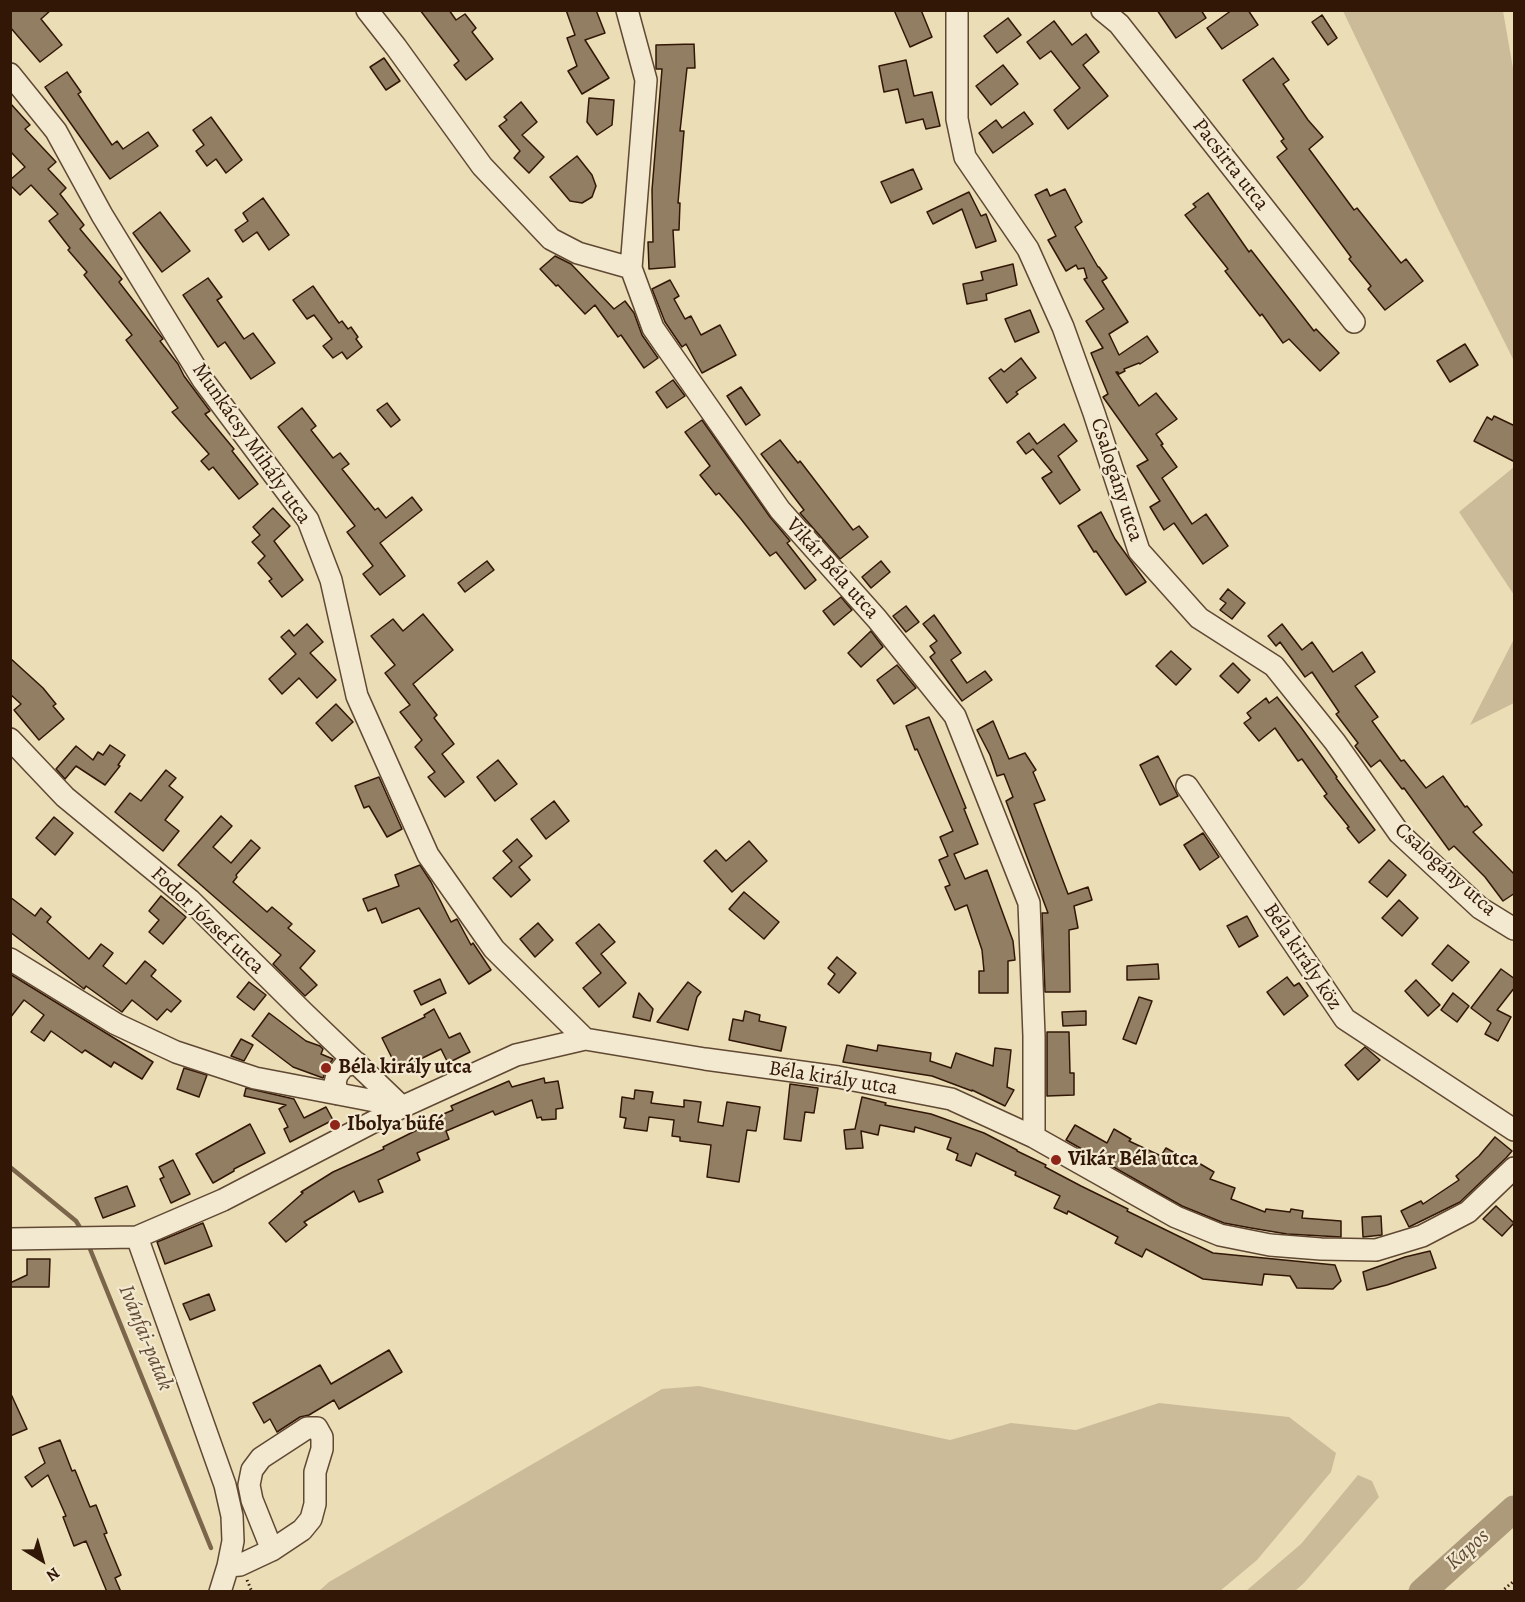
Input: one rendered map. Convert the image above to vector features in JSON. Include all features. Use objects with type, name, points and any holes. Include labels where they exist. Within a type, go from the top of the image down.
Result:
[{"type":"street","points":[[367,10],[482,166],[551,239],[578,253],[631,268]]},
{"type":"street","name":"Vikár Béla utca","points":[[627,10],[646,80],[631,268],[653,328],[780,510],[877,619],[955,716],[1029,903],[1034,1036],[1034,1137]]},
{"type":"street","name":"Csalogány utca","points":[[957,10],[957,119],[965,157],[1028,249],[1063,327],[1139,551],[1199,618],[1274,666],[1335,742],[1399,833],[1480,908],[1515,929]]},
{"type":"street","name":"Pacsirta utca","points":[[1102,10],[1119,24],[1354,322]]},
{"type":"street","name":"Munkácsy Mihály utca","points":[[10,74],[56,131],[102,215],[203,380],[308,520],[331,580],[357,696],[428,855],[494,949],[585,1040]]},
{"type":"street","name":"Fodor József utca","points":[[10,739],[65,796],[190,900],[402,1107]]},
{"type":"street","name":"Béla király köz","points":[[1187,786],[1345,1019],[1515,1130]]},
{"type":"street","points":[[10,959],[116,1024],[176,1052],[255,1078],[402,1107]]},
{"type":"street","name":"Béla király utca","points":[[137,1237],[223,1200],[402,1107],[516,1055],[585,1040],[838,1077],[951,1100],[1034,1137],[1176,1217],[1220,1235],[1270,1245],[1321,1250],[1376,1250],[1422,1236],[1468,1212],[1515,1168]]},
{"type":"street","points":[[338,1094],[335,1083],[337,1075],[344,1066],[357,1063]]},
{"type":"street","points":[[10,1239],[137,1237],[225,1485],[232,1516],[233,1541],[220,1592]]},
{"type":"street","points":[[228,1566],[240,1565],[272,1550],[302,1530],[311,1518],[315,1504],[315,1472],[322,1449],[322,1437],[317,1428],[307,1428],[261,1458],[252,1470],[249,1485],[252,1500],[272,1550]]},
{"type":"path","points":[[1501,1592],[1515,1581]]},
{"type":"shaded area","points":[[1343,11],[1503,11],[1514,74],[1514,361],[1439,211]]},
{"type":"shaded area","points":[[1514,467],[1514,595],[1459,512]]},
{"type":"shaded area","points":[[1514,639],[1514,703],[1470,725]]},
{"type":"shaded area","points":[[699,1386],[950,1440],[1011,1423],[1076,1430],[1159,1403],[1289,1417],[1336,1453],[1331,1472],[1257,1560],[1220,1591],[319,1591],[329,1582],[662,1389]]},
{"type":"shaded area","points":[[1358,1475],[1372,1481],[1379,1497],[1304,1583],[1295,1591],[1246,1591],[1301,1544]]},
{"type":"building","points":[[10,10],[51,10],[41,19],[62,45],[40,62],[10,27]]},
{"type":"building","points":[[420,10],[449,10],[456,20],[465,14],[476,28],[472,32],[493,59],[466,80],[454,65],[459,61]]},
{"type":"building","points":[[566,10],[596,10],[605,33],[585,40],[609,78],[582,94],[568,71],[577,66],[567,38],[575,35]]},
{"type":"building","points":[[894,10],[921,10],[932,37],[910,47]]},
{"type":"building","points":[[1157,10],[1201,10],[1206,18],[1176,38]]},
{"type":"building","points":[[1232,10],[1248,10],[1258,25],[1222,49],[1207,28]]},
{"type":"building","points":[[1322,15],[1337,38],[1328,45],[1312,22]]},
{"type":"building","points":[[1008,18],[1021,35],[997,53],[984,36]]},
{"type":"building","points":[[1054,21],[1072,45],[1086,34],[1099,52],[1083,65],[1108,96],[1068,129],[1054,110],[1080,88],[1051,51],[1040,59],[1027,42]]},
{"type":"building","points":[[694,44],[695,68],[687,68],[680,131],[684,131],[678,203],[680,203],[679,230],[673,230],[675,267],[649,269],[648,242],[653,242],[652,190],[662,69],[656,69],[656,45]]},
{"type":"building","points":[[384,58],[400,81],[386,90],[370,67]]},
{"type":"building","points":[[1273,58],[1289,80],[1283,84],[1323,137],[1309,149],[1354,210],[1357,208],[1401,263],[1406,259],[1423,281],[1385,310],[1368,289],[1371,286],[1349,259],[1351,257],[1277,157],[1287,149],[1281,141],[1284,139],[1243,80]]},
{"type":"building","points":[[906,60],[914,96],[932,92],[940,126],[926,129],[923,119],[906,123],[898,89],[884,92],[879,66]]},
{"type":"building","points":[[1003,65],[1018,84],[991,105],[976,86]]},
{"type":"building","points":[[67,72],[81,92],[78,94],[112,145],[117,141],[123,149],[148,132],[158,146],[110,179],[45,87]]},
{"type":"building","points":[[589,98],[614,100],[612,125],[597,135],[587,122]]},
{"type":"building","points":[[521,102],[537,122],[522,135],[544,157],[529,173],[514,158],[520,151],[499,126],[507,120],[504,117]]},
{"type":"building","points":[[10,103],[30,125],[25,129],[56,162],[48,169],[66,188],[60,194],[84,225],[80,229],[122,279],[119,282],[163,339],[160,341],[210,411],[205,414],[234,449],[232,451],[258,484],[239,499],[213,467],[209,470],[201,461],[209,454],[172,412],[178,408],[126,340],[132,335],[84,275],[87,272],[68,250],[70,248],[49,221],[58,214],[31,185],[20,195],[10,185],[10,180],[25,167],[10,151]]},
{"type":"building","points":[[1024,112],[1033,124],[993,153],[979,133],[996,120],[1002,128]]},
{"type":"building","points":[[211,117],[242,160],[226,173],[216,159],[207,166],[196,151],[204,145],[193,130]]},
{"type":"building","points":[[577,156],[592,175],[596,186],[592,197],[582,203],[570,201],[550,177]]},
{"type":"building","points":[[913,169],[922,189],[891,203],[881,182]]},
{"type":"building","points":[[1047,189],[1050,196],[1065,189],[1082,222],[1075,227],[1107,278],[1102,281],[1128,322],[1109,334],[1119,355],[1147,336],[1158,352],[1140,364],[1124,369],[1125,371],[1119,374],[1116,372],[1139,406],[1156,393],[1177,419],[1156,434],[1177,467],[1162,478],[1192,524],[1206,514],[1228,546],[1203,564],[1174,523],[1164,530],[1150,507],[1160,501],[1137,466],[1148,460],[1103,397],[1108,394],[1091,353],[1103,348],[1086,321],[1104,309],[1084,279],[1087,278],[1084,268],[1078,269],[1076,265],[1066,271],[1048,240],[1056,236],[1035,195]]},
{"type":"building","points":[[969,192],[981,216],[986,214],[996,241],[976,248],[962,209],[933,224],[927,212]]},
{"type":"building","points":[[1208,193],[1249,252],[1251,250],[1314,331],[1316,329],[1339,353],[1320,371],[1289,339],[1283,343],[1262,314],[1260,316],[1225,271],[1228,269],[1185,215],[1196,207],[1193,204]]},
{"type":"building","points":[[263,198],[289,235],[269,250],[257,232],[243,242],[235,230],[248,221],[243,213]]},
{"type":"building","points":[[160,212],[190,251],[162,272],[133,233]]},
{"type":"building","points":[[555,256],[571,264],[614,309],[625,301],[634,313],[642,335],[658,358],[644,368],[621,335],[618,337],[595,305],[585,314],[558,285],[556,286],[540,269]]},
{"type":"building","points":[[1013,264],[1017,285],[986,294],[987,300],[967,304],[963,284],[983,280],[981,272]]},
{"type":"building","points":[[208,278],[222,297],[217,300],[244,339],[253,333],[275,363],[251,379],[225,342],[218,347],[183,295]]},
{"type":"building","points":[[670,280],[679,296],[674,299],[685,319],[691,316],[701,335],[720,325],[736,355],[702,373],[686,344],[682,347],[665,322],[652,289]]},
{"type":"building","points":[[313,286],[339,323],[342,321],[348,329],[351,327],[358,337],[356,339],[362,347],[347,359],[342,352],[333,358],[323,346],[332,339],[314,315],[307,319],[293,300]]},
{"type":"building","points":[[1030,310],[1039,332],[1015,342],[1005,319]]},
{"type":"building","points":[[1465,344],[1478,365],[1450,382],[1437,361]]},
{"type":"building","points":[[1021,358],[1036,378],[1016,392],[1018,394],[1007,403],[989,378],[1001,369],[1004,372]]},
{"type":"building","points":[[673,380],[685,396],[667,408],[656,392]]},
{"type":"building","points":[[741,387],[760,415],[746,425],[727,396]]},
{"type":"building","points":[[387,403],[400,420],[391,427],[377,410]]},
{"type":"building","points":[[302,408],[316,426],[311,430],[333,458],[340,453],[349,464],[342,469],[375,510],[378,508],[386,518],[412,497],[422,510],[380,543],[405,576],[380,595],[363,574],[373,566],[347,532],[355,526],[278,427]]},
{"type":"building","points":[[1494,416],[1515,426],[1515,462],[1474,441],[1487,417],[1492,420]]},
{"type":"building","points":[[702,420],[770,517],[790,541],[787,543],[816,580],[805,589],[776,552],[770,556],[719,493],[716,495],[700,475],[710,466],[685,432]]},
{"type":"building","points":[[1064,424],[1077,441],[1058,456],[1080,490],[1060,504],[1042,478],[1052,472],[1033,449],[1026,454],[1017,442],[1029,433],[1037,444]]},
{"type":"building","points":[[780,440],[798,463],[800,461],[853,530],[859,526],[868,537],[840,559],[800,513],[804,510],[761,454]]},
{"type":"building","points":[[273,508],[290,526],[274,541],[303,580],[282,597],[269,581],[272,579],[258,563],[265,556],[252,542],[260,535],[253,527]]},
{"type":"building","points":[[1101,512],[1115,539],[1146,582],[1126,595],[1078,526]]},
{"type":"building","points":[[487,561],[494,570],[465,592],[458,583]]},
{"type":"building","points":[[881,561],[890,572],[871,588],[862,577]]},
{"type":"building","points":[[1228,589],[1245,603],[1232,619],[1220,610],[1226,603],[1220,599]]},
{"type":"building","points":[[841,597],[852,610],[834,625],[823,611]]},
{"type":"building","points":[[906,606],[919,622],[906,632],[893,616]]},
{"type":"building","points":[[423,614],[453,650],[413,684],[437,715],[434,718],[454,744],[442,754],[464,782],[445,797],[428,777],[435,772],[415,747],[422,740],[400,712],[410,705],[385,673],[395,665],[371,636],[393,619],[403,631]]},
{"type":"building","points":[[934,615],[961,653],[951,660],[967,683],[985,671],[992,680],[962,701],[930,657],[935,653],[930,646],[937,641],[923,624]]},
{"type":"building","points":[[307,624],[323,642],[310,653],[336,680],[317,698],[299,678],[282,694],[269,679],[296,654],[281,637],[289,630],[294,636]]},
{"type":"building","points":[[1282,624],[1302,650],[1312,642],[1333,672],[1362,652],[1375,672],[1355,686],[1378,717],[1372,721],[1401,761],[1404,760],[1426,788],[1443,776],[1465,807],[1467,806],[1482,825],[1473,832],[1515,875],[1515,893],[1503,901],[1485,877],[1454,846],[1449,850],[1404,788],[1402,789],[1380,760],[1371,767],[1355,746],[1358,743],[1336,714],[1339,712],[1312,672],[1305,677],[1280,642],[1276,646],[1268,636]]},
{"type":"building","points":[[871,631],[883,647],[861,667],[848,653]]},
{"type":"building","points":[[1171,651],[1191,669],[1176,685],[1156,666]]},
{"type":"building","points":[[10,658],[43,688],[56,704],[53,706],[64,719],[39,740],[14,710],[21,704],[10,694]]},
{"type":"building","points":[[1233,663],[1250,680],[1238,693],[1220,676]]},
{"type":"building","points":[[897,665],[916,688],[894,704],[877,680]]},
{"type":"building","points":[[1277,697],[1375,830],[1359,843],[1324,796],[1327,794],[1302,759],[1298,761],[1275,728],[1259,741],[1244,723],[1251,718],[1247,713],[1266,698],[1269,703]]},
{"type":"building","points":[[336,704],[353,722],[332,741],[316,723]]},
{"type":"building","points":[[929,717],[978,844],[954,854],[965,879],[987,870],[1013,941],[1015,960],[1008,961],[1008,993],[979,993],[979,971],[984,971],[982,950],[967,905],[955,910],[945,887],[950,885],[939,860],[948,856],[940,837],[953,831],[906,726]]},
{"type":"building","points":[[993,721],[1009,759],[1025,753],[1036,770],[1033,772],[1045,800],[1034,804],[1068,894],[1088,887],[1092,900],[1074,906],[1078,928],[1069,930],[1070,992],[1045,992],[1042,913],[1048,913],[1006,801],[1013,797],[1004,774],[997,776],[990,755],[977,730]]},
{"type":"building","points":[[110,745],[125,755],[118,765],[120,766],[105,785],[76,766],[65,779],[56,769],[76,746],[93,760],[98,752],[103,755]]},
{"type":"building","points":[[1158,756],[1178,796],[1160,805],[1140,765]]},
{"type":"building","points":[[498,760],[517,784],[495,801],[477,777]]},
{"type":"building","points":[[166,770],[176,778],[169,786],[183,797],[165,820],[179,831],[163,851],[115,812],[130,793],[141,801]]},
{"type":"building","points":[[379,777],[402,829],[387,837],[369,806],[364,808],[355,786]]},
{"type":"building","points":[[554,801],[569,821],[546,839],[531,819]]},
{"type":"building","points":[[221,816],[232,826],[213,847],[231,863],[251,840],[260,848],[236,875],[233,882],[267,912],[272,907],[292,924],[288,928],[315,951],[300,968],[317,985],[305,996],[273,964],[281,955],[178,865]]},
{"type":"building","points":[[54,817],[73,833],[55,855],[36,838]]},
{"type":"building","points":[[1203,833],[1219,857],[1200,870],[1184,845]]},
{"type":"building","points":[[517,839],[532,856],[519,867],[530,880],[511,897],[493,878],[512,861],[503,851]]},
{"type":"building","points":[[749,841],[767,861],[732,892],[704,861],[716,850],[726,861]]},
{"type":"building","points":[[1389,860],[1406,875],[1387,897],[1369,882]]},
{"type":"building","points":[[420,865],[451,922],[457,919],[471,945],[473,943],[491,970],[469,984],[419,908],[382,923],[376,908],[368,911],[363,899],[399,886],[395,875]]},
{"type":"building","points":[[744,892],[779,922],[764,939],[729,909]]},
{"type":"building","points":[[161,896],[186,917],[163,944],[149,932],[159,920],[149,911]]},
{"type":"building","points":[[10,897],[35,916],[41,908],[51,917],[47,922],[89,959],[101,944],[113,953],[103,966],[126,984],[145,961],[156,970],[151,976],[181,1001],[171,1012],[167,1009],[157,1020],[132,1000],[122,1012],[86,986],[84,989],[10,932]]},
{"type":"building","points":[[1399,900],[1418,918],[1402,936],[1382,918]]},
{"type":"building","points":[[1247,916],[1258,936],[1239,947],[1227,926]]},
{"type":"building","points":[[538,923],[553,940],[535,957],[520,939]]},
{"type":"building","points":[[599,924],[615,942],[601,954],[626,983],[599,1007],[583,988],[601,973],[576,943]]},
{"type":"building","points":[[1448,945],[1469,962],[1452,981],[1432,964]]},
{"type":"building","points":[[837,957],[856,973],[839,993],[828,984],[835,974],[828,968]]},
{"type":"building","points":[[1158,964],[1159,979],[1127,980],[1127,966]]},
{"type":"building","points":[[1501,969],[1515,979],[1515,987],[1497,1010],[1511,1017],[1498,1041],[1485,1034],[1491,1023],[1471,1008]]},
{"type":"building","points":[[10,974],[153,1062],[142,1079],[114,1062],[111,1067],[85,1050],[82,1053],[51,1031],[44,1041],[31,1032],[44,1015],[24,1000],[10,1018]]},
{"type":"building","points":[[1287,977],[1294,986],[1299,983],[1308,996],[1284,1015],[1267,992]]},
{"type":"building","points":[[440,979],[446,993],[421,1005],[414,991]]},
{"type":"building","points":[[1416,980],[1440,1005],[1428,1016],[1405,991]]},
{"type":"building","points":[[249,982],[266,995],[254,1010],[237,997]]},
{"type":"building","points":[[688,982],[701,992],[697,997],[688,1030],[657,1022]]},
{"type":"building","points":[[639,993],[653,1009],[650,1021],[633,1017]]},
{"type":"building","points":[[1453,993],[1469,1006],[1457,1022],[1441,1010]]},
{"type":"building","points":[[1139,997],[1152,1001],[1136,1044],[1123,1039]]},
{"type":"building","points":[[434,1009],[449,1038],[460,1033],[470,1052],[448,1063],[441,1049],[398,1070],[382,1038],[425,1017],[424,1015]]},
{"type":"building","points":[[745,1011],[760,1015],[759,1021],[786,1027],[781,1051],[729,1040],[733,1019],[743,1021]]},
{"type":"building","points":[[1086,1011],[1086,1025],[1063,1026],[1062,1012]]},
{"type":"building","points":[[269,1013],[306,1041],[320,1046],[323,1049],[321,1054],[333,1059],[323,1078],[293,1067],[252,1036]]},
{"type":"building","points":[[1047,1032],[1069,1032],[1070,1073],[1074,1073],[1074,1095],[1047,1096]]},
{"type":"building","points":[[241,1039],[253,1045],[244,1061],[231,1056]]},
{"type":"building","points":[[847,1045],[877,1051],[878,1045],[931,1053],[930,1061],[951,1068],[956,1053],[993,1066],[995,1048],[1011,1050],[1007,1087],[1014,1090],[1005,1106],[972,1090],[932,1076],[843,1062]]},
{"type":"building","points":[[1365,1047],[1380,1060],[1358,1080],[1345,1065]]},
{"type":"building","points":[[184,1068],[207,1075],[199,1097],[177,1089]]},
{"type":"building","points":[[544,1078],[545,1083],[558,1081],[563,1108],[556,1109],[556,1119],[537,1118],[532,1100],[495,1115],[493,1111],[446,1131],[449,1139],[417,1153],[420,1160],[378,1180],[383,1192],[359,1202],[354,1191],[304,1222],[307,1225],[286,1242],[269,1223],[303,1193],[301,1192],[333,1172],[384,1149],[383,1147],[419,1129],[417,1125],[453,1110],[451,1106],[509,1081],[512,1087]]},
{"type":"building","points":[[790,1084],[818,1088],[814,1113],[805,1112],[801,1141],[784,1139]]},
{"type":"building","points":[[246,1088],[294,1099],[304,1118],[326,1107],[333,1120],[290,1142],[284,1129],[288,1127],[279,1109],[286,1105],[244,1096]]},
{"type":"building","points":[[635,1090],[653,1092],[651,1103],[684,1107],[684,1100],[701,1102],[698,1122],[723,1126],[727,1102],[760,1107],[756,1131],[747,1130],[739,1182],[707,1177],[711,1145],[680,1141],[680,1137],[672,1136],[674,1120],[649,1117],[647,1131],[624,1128],[626,1118],[620,1117],[622,1097],[634,1099]]},
{"type":"building","points":[[862,1097],[886,1103],[885,1105],[931,1114],[984,1133],[1128,1209],[1127,1211],[1213,1253],[1335,1265],[1341,1281],[1333,1289],[1297,1288],[1290,1276],[1264,1274],[1262,1285],[1203,1279],[1146,1249],[1142,1257],[1115,1243],[1118,1237],[1068,1211],[1067,1214],[1054,1208],[1060,1196],[1015,1175],[1016,1172],[976,1153],[971,1166],[956,1160],[958,1154],[947,1149],[951,1138],[915,1127],[914,1132],[880,1125],[878,1135],[861,1131],[863,1148],[846,1149],[844,1130],[855,1129]]},
{"type":"building","points":[[250,1124],[265,1153],[213,1183],[196,1154]]},
{"type":"building","points":[[1075,1125],[1107,1143],[1114,1129],[1131,1139],[1129,1141],[1161,1156],[1166,1148],[1196,1165],[1197,1162],[1214,1172],[1210,1179],[1235,1188],[1231,1199],[1265,1212],[1266,1209],[1290,1212],[1291,1209],[1303,1211],[1302,1218],[1341,1221],[1341,1237],[1287,1234],[1224,1223],[1182,1206],[1066,1140]]},
{"type":"building","points":[[1495,1137],[1512,1151],[1506,1158],[1460,1202],[1409,1227],[1401,1211],[1421,1201],[1423,1204],[1459,1180],[1456,1176],[1479,1156]]},
{"type":"building","points":[[173,1160],[190,1194],[171,1203],[160,1179],[164,1177],[159,1167]]},
{"type":"building","points":[[127,1186],[135,1206],[103,1218],[95,1198]]},
{"type":"building","points":[[1496,1206],[1514,1223],[1502,1236],[1483,1219]]},
{"type":"building","points":[[1381,1216],[1382,1235],[1363,1237],[1362,1217]]},
{"type":"building","points":[[203,1223],[212,1246],[165,1264],[157,1242]]},
{"type":"building","points":[[1430,1251],[1436,1268],[1367,1290],[1363,1272]]},
{"type":"building","points":[[27,1259],[50,1259],[49,1287],[10,1287],[10,1283],[27,1275]]},
{"type":"building","points":[[209,1294],[215,1310],[190,1320],[183,1304]]},
{"type":"building","points":[[389,1350],[402,1372],[339,1409],[334,1400],[309,1415],[300,1417],[277,1432],[270,1419],[264,1423],[253,1403],[320,1365],[331,1384]]},
{"type":"building","points":[[10,1392],[27,1429],[10,1436]]},
{"type":"building","points":[[60,1440],[90,1507],[96,1505],[107,1533],[104,1534],[121,1575],[115,1578],[121,1592],[107,1592],[86,1541],[74,1546],[63,1517],[66,1516],[48,1475],[32,1487],[25,1477],[45,1463],[39,1448]]},
{"type":"waterway","name":"Ivánfai-patak","points":[[10,1167],[76,1221],[82,1231]]},
{"type":"waterway","name":"Ivánfai-patak","points":[[88,1244],[211,1548]]},
{"type":"waterway","name":"Kapos","points":[[1422,1592],[1514,1509]]},
{"type":"place","name":"Béla király utca","points":[[326,1068]]},
{"type":"place","name":"Ibolya büfé","points":[[335,1125]]},
{"type":"place","name":"Vikár Béla utca","points":[[1056,1160]]}]
